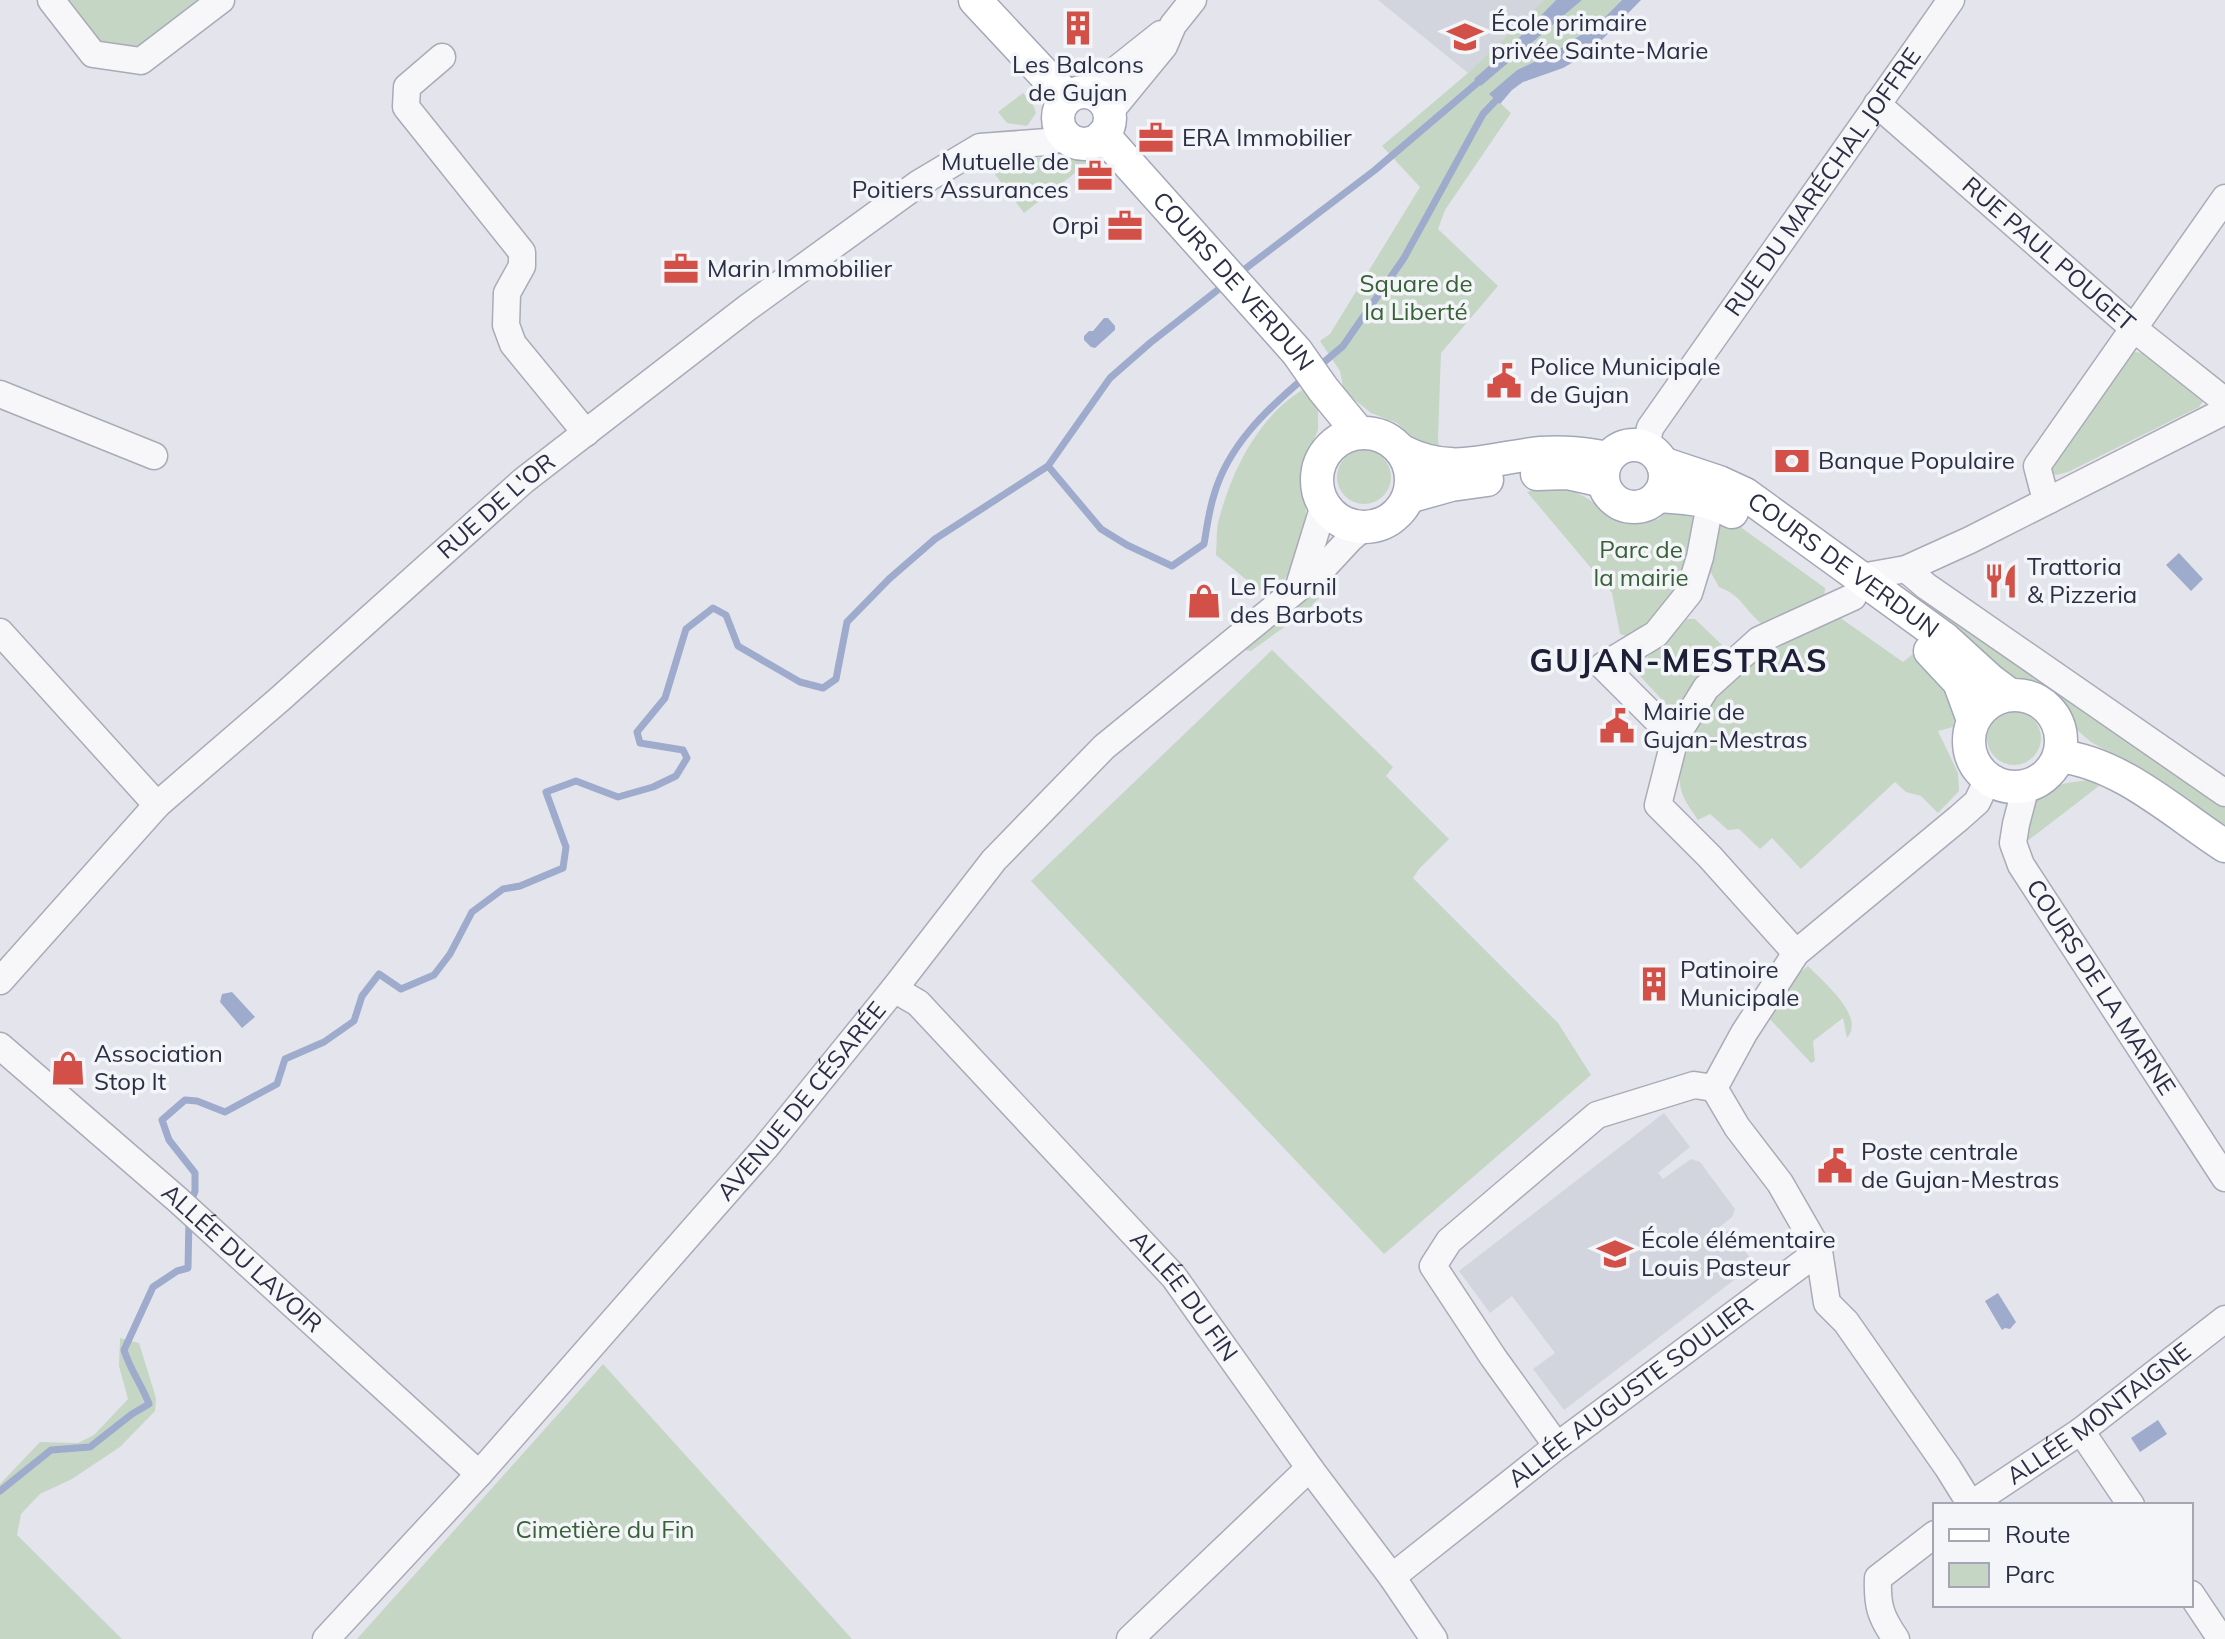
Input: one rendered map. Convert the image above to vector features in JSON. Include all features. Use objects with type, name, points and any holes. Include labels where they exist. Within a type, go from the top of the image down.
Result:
[{"type":"main road","name":"COURS DE VERDUN","points":[[975,0],[1045,75],[1092,109],[1222,267],[1297,352],[1321,386],[1345,440]]},
{"type":"main road","points":[[1066,137],[1058,118],[1063,103],[1092,109]]},
{"type":"main road","points":[[1402,451],[1410,465],[1412,481],[1402,510],[1391,519],[1364,527],[1348,525],[1334,517],[1324,505],[1318,490],[1317,474],[1322,459],[1345,440],[1375,434],[1422,461],[1466,465],[1541,453],[1574,452],[1606,469]]},
{"type":"main road","points":[[1636,444],[1654,455],[1665,480],[1658,496],[1650,502],[1631,507],[1621,504],[1606,490],[1606,469],[1616,450],[1636,444]]},
{"type":"main road","name":"COURS DE VERDUN","points":[[1654,455],[1745,494],[1857,587],[1934,653],[1959,682],[1973,720]]},
{"type":"main road","points":[[1408,497],[1451,485],[1534,474],[1606,469]]},
{"type":"main road","name":"COURS DE VERDUN","points":[[1658,496],[1694,497],[1714,502],[1857,587],[1917,580],[1945,639],[2010,695]]},
{"type":"main road","points":[[2010,695],[2026,696],[2040,702],[2059,725],[2059,756],[2052,769],[2040,780],[2026,786],[1999,784],[1988,779],[1972,758],[1969,745],[1973,720],[1983,707],[1995,699],[2010,695]]},
{"type":"main road","points":[[2059,756],[2087,760],[2122,777],[2225,846]]},
{"type":"street","points":[[51,0],[93,54],[141,61],[221,0]]},
{"type":"street","points":[[1092,109],[1146,44],[1173,25],[1193,0]]},
{"type":"street","name":"RUE DU MARÉCHAL JOFFRE","points":[[1654,455],[1650,428],[1951,0]]},
{"type":"street","points":[[442,57],[407,87],[406,107],[522,252],[522,266],[507,293],[506,325],[513,344],[586,433]]},
{"type":"street","name":"RUE PAUL POUGET","points":[[1877,104],[2133,328],[2225,401]]},
{"type":"street","name":"RUE DE L'OR","points":[[0,981],[157,805],[523,481],[747,308],[918,184],[980,147],[1047,142],[1066,137]]},
{"type":"street","points":[[2049,500],[2037,466],[2225,198]]},
{"type":"street","points":[[0,394],[154,456]]},
{"type":"street","points":[[2225,411],[1970,540],[1917,580],[2225,793]]},
{"type":"street","points":[[1675,738],[1603,666],[1656,634],[1689,593],[1714,502]]},
{"type":"street","points":[[1299,586],[1324,505]]},
{"type":"street","name":"AVENUE DE CÉSARÉE","points":[[326,1639],[479,1474],[765,1148],[994,860],[1104,747],[1323,568],[1364,527]]},
{"type":"street","points":[[1796,953],[1710,857],[1658,805],[1675,738],[1706,688],[1759,640],[1857,587]]},
{"type":"street","points":[[0,632],[157,805]]},
{"type":"street","points":[[1714,1088],[1744,1033],[1796,953],[1977,802],[1988,779]]},
{"type":"street","name":"COURS DE LA MARNE","points":[[2026,786],[2013,843],[2021,865],[2225,1178]]},
{"type":"street","name":"ALLÉE DU FIN","points":[[894,989],[918,1003],[1174,1277],[1434,1639]]},
{"type":"street","name":"ALLÉE DU LAVOIR","points":[[0,1046],[178,1200],[479,1474]]},
{"type":"street","points":[[1557,1446],[1433,1266],[1449,1241],[1597,1115],[1694,1085],[1714,1088]]},
{"type":"street","points":[[1714,1088],[1737,1127],[1780,1183],[1819,1251],[1827,1303],[1846,1322],[1970,1503]]},
{"type":"street","name":"ALLÉE AUGUSTE SOULIER","points":[[1392,1577],[1557,1446],[1819,1251]]},
{"type":"street","name":"ALLÉE MONTAIGNE","points":[[1974,1503],[2081,1431],[2225,1319]]},
{"type":"street","points":[[2081,1431],[2130,1503]]},
{"type":"street","points":[[1130,1639],[1301,1476],[1311,1470]]},
{"type":"street","points":[[1896,1639],[1877,1602],[1878,1578],[1933,1536]]},
{"type":"street","points":[[2193,1597],[2221,1639]]},
{"type":"shaded area","name":"École primaire privée Sainte-Marie","points":[[1378,0],[1544,0],[1468,73]]},
{"type":"shaded area","name":"École élémentaire Louis Pasteur","points":[[1664,1113],[1690,1147],[1658,1173],[1663,1179],[1691,1159],[1700,1162],[1735,1209],[1732,1217],[1707,1237],[1712,1243],[1729,1230],[1755,1264],[1564,1410],[1533,1369],[1555,1353],[1512,1296],[1490,1313],[1459,1271]]},
{"type":"green space","points":[[65,0],[205,0],[138,51],[98,44]]},
{"type":"green space","name":"Square de la Liberté","points":[[1544,0],[1556,0],[1475,79],[1481,86],[1582,0],[1622,0],[1600,22],[1555,52],[1517,70],[1490,94],[1511,113],[1445,210],[1438,229],[1498,286],[1441,353],[1440,453],[1423,447],[1397,423],[1371,413],[1344,391],[1340,371],[1320,341],[1330,334],[1420,187],[1382,146],[1468,73]]},
{"type":"green space","points":[[1023,93],[1032,102],[1036,113],[1027,126],[1007,123],[998,112]]},
{"type":"green space","points":[[1059,157],[1089,162],[1024,213],[985,161]]},
{"type":"green space","points":[[2132,352],[2146,353],[2204,400],[2199,407],[2068,472],[2051,473],[2049,462]]},
{"type":"green space","points":[[1309,386],[1318,410],[1318,430],[1308,453],[1306,521],[1291,571],[1269,598],[1216,555],[1218,523],[1231,483],[1250,445],[1276,411]]},
{"type":"green space","points":[[1364,450],[1383,458],[1391,477],[1383,496],[1364,504],[1345,496],[1337,477],[1345,458]]},
{"type":"green space","name":"Parc de la mairie","points":[[1558,484],[1627,524],[1659,519],[1668,509],[1685,509],[1695,520],[1681,583],[1651,622],[1627,636],[1620,634],[1612,593],[1527,492]]},
{"type":"green space","name":"Parc de la mairie","points":[[1728,518],[1825,588],[1824,598],[1771,623],[1762,624],[1739,599],[1719,587],[1710,571],[1719,522]]},
{"type":"green space","points":[[1328,579],[1328,588],[1308,610],[1251,651],[1240,649]]},
{"type":"green space","points":[[1928,600],[2225,808],[2225,832],[2127,762],[2091,742],[2077,730],[2064,704],[2052,692],[2036,682],[2004,674],[1923,604]]},
{"type":"green space","points":[[1839,617],[1903,662],[1914,653],[1927,656],[1957,699],[1953,727],[1938,731],[1958,773],[1959,791],[1938,813],[1921,796],[1906,792],[1895,782],[1801,869],[1772,838],[1760,849],[1739,829],[1728,830],[1710,814],[1698,820],[1683,795],[1680,772],[1691,730],[1720,690],[1737,674],[1776,648]]},
{"type":"green space","name":"Parc de la mairie","points":[[1687,619],[1695,619],[1721,644],[1725,655],[1678,705],[1668,706],[1637,673],[1636,667]]},
{"type":"green space","points":[[1272,650],[1393,767],[1386,776],[1449,839],[1413,878],[1558,1023],[1591,1075],[1384,1254],[1031,881]]},
{"type":"green space","points":[[2014,711],[2033,719],[2041,738],[2033,757],[2014,765],[1995,757],[1987,738],[1995,719]]},
{"type":"green space","points":[[2089,780],[2099,786],[2026,842],[2027,814],[2039,795],[2054,787]]},
{"type":"green space","points":[[1808,966],[1840,1000],[1851,1020],[1847,1038],[1843,1018],[1813,1041],[1815,1061],[1811,1063],[1766,1015],[1785,985]]},
{"type":"green space","points":[[120,1338],[139,1343],[156,1398],[155,1411],[120,1447],[72,1479],[40,1494],[21,1514],[17,1535],[122,1639],[0,1639],[0,1484],[40,1442],[78,1443],[94,1435],[128,1399],[119,1366]]},
{"type":"green space","name":"Cimetière du Fin","points":[[603,1364],[852,1639],[357,1639]]},
{"type":"water","points":[[1556,0],[1582,0],[1481,86],[1474,79]]},
{"type":"water","points":[[1622,0],[1641,0],[1589,53],[1563,68],[1523,82],[1500,104],[1489,94],[1517,70],[1555,52],[1600,22]]},
{"type":"water","points":[[1108,318],[1115,330],[1095,348],[1091,347],[1084,336]]},
{"type":"water","points":[[2179,553],[2203,579],[2191,591],[2166,565]]},
{"type":"water","points":[[232,992],[255,1017],[242,1028],[220,1002],[222,994]]},
{"type":"water","points":[[1998,1293],[2016,1322],[2010,1329],[2002,1330],[1985,1301]]},
{"type":"water","points":[[2158,1420],[2167,1434],[2140,1452],[2131,1438]]},
{"type":"waterway","points":[[1237,275],[1375,170],[1483,78]]},
{"type":"waterway","points":[[1317,368],[1343,346],[1404,258],[1483,114],[1501,95]]},
{"type":"waterway","points":[[190,1205],[195,1191],[195,1173],[169,1140],[162,1120],[185,1100],[197,1101],[225,1112],[277,1084],[285,1059],[324,1042],[354,1021],[362,996],[379,974],[401,989],[434,975],[450,954],[472,912],[503,889],[520,886],[563,868],[566,847],[546,792],[576,781],[618,797],[653,787],[676,776],[687,758],[683,750],[640,743],[637,732],[665,698],[686,629],[713,608],[726,615],[738,646],[800,682],[823,688],[836,679],[847,622],[889,579],[935,539],[1048,466],[1110,378],[1224,285]]},
{"type":"waterway","points":[[1048,466],[1101,529],[1172,566],[1204,544],[1220,477],[1239,445],[1263,416],[1304,378]]},
{"type":"waterway","points":[[0,1491],[51,1450],[90,1447],[149,1404],[124,1350],[153,1287],[177,1271],[188,1268],[189,1218]]},
{"type":"place","name":"Les Balcons de Gujan","points":[[1078,28]]},
{"type":"place","name":"École primaire privée Sainte-Marie","points":[[1465,37]]},
{"type":"place","name":"ERA Immobilier","points":[[1156,138]]},
{"type":"place","name":"Mutuelle de Poitiers Assurances","points":[[1095,176]]},
{"type":"place","name":"Orpi","points":[[1125,226]]},
{"type":"place","name":"Marin Immobilier","points":[[681,269]]},
{"type":"place","name":"Police Municipale de Gujan","points":[[1504,381]]},
{"type":"place","name":"Banque Populaire","points":[[1792,461]]},
{"type":"place","name":"Trattoria & Pizzeria","points":[[2001,581]]},
{"type":"place","name":"Le Fournil des Barbots","points":[[1204,601]]},
{"type":"place","name":"Mairie de Gujan-Mestras","points":[[1617,726]]},
{"type":"place","name":"Patinoire Municipale","points":[[1654,984]]},
{"type":"place","name":"Association Stop It","points":[[68,1068]]},
{"type":"place","name":"Poste centrale de Gujan-Mestras","points":[[1835,1166]]},
{"type":"place","name":"École élémentaire Louis Pasteur","points":[[1615,1254]]},
{"type":"district","name":"GUJAN-MESTRAS","points":[[1679,661]]}]
